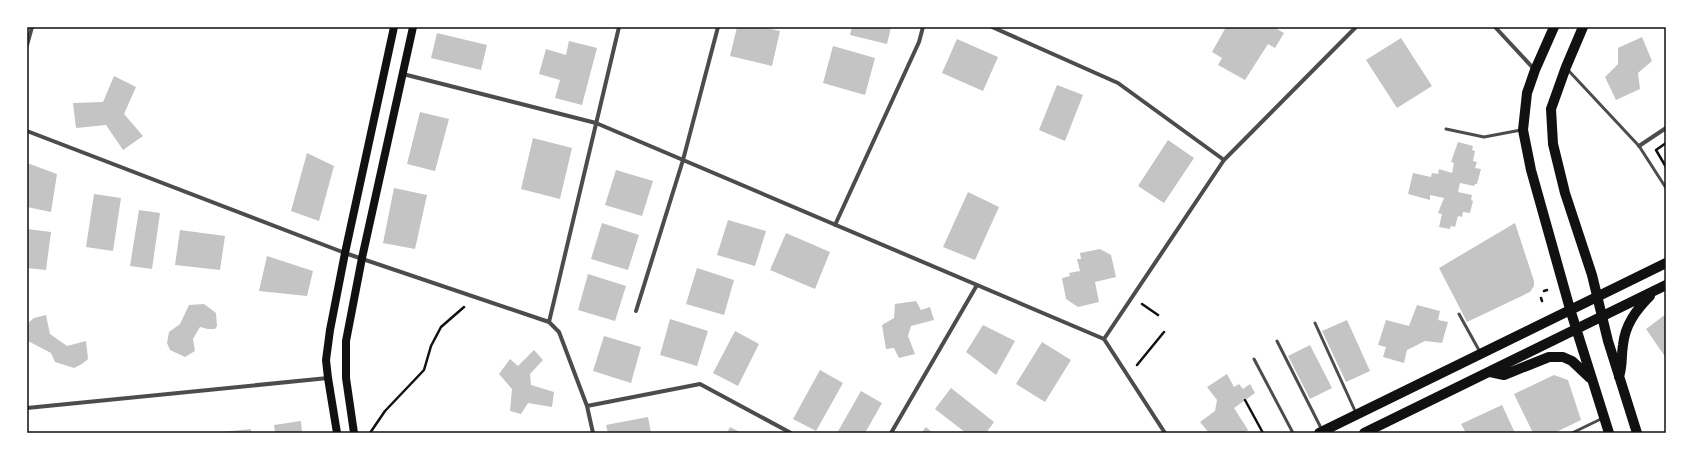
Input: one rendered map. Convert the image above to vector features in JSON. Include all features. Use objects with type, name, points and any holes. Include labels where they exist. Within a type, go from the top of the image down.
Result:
[{"type":"main road","points":[[337,433],[326,360],[330,330],[345,253],[394,27]]},
{"type":"main road","points":[[354,433],[346,378],[346,341],[362,258],[413,27]]},
{"type":"main road","points":[[1554,27],[1535,70],[1527,93],[1524,130],[1531,170],[1570,310],[1609,433]]},
{"type":"main road","points":[[1583,27],[1566,67],[1551,109],[1553,144],[1565,193],[1592,275],[1619,377],[1637,433]]},
{"type":"main road","points":[[1321,432],[1666,263]]},
{"type":"main road","points":[[1364,433],[1666,285]]},
{"type":"main road","points":[[1619,377],[1623,365],[1623,345],[1628,324],[1655,290]]},
{"type":"main road","points":[[1490,372],[1504,375],[1549,357],[1563,357],[1572,361],[1592,380]]},
{"type":"street","points":[[27,45],[32,27]]},
{"type":"street","points":[[549,322],[619,27]]},
{"type":"street","points":[[636,310],[683,160],[718,27]]},
{"type":"street","points":[[835,225],[919,42],[923,27]]},
{"type":"street","points":[[992,27],[1118,83],[1224,160]]},
{"type":"street","points":[[1104,339],[1224,160],[1356,27]]},
{"type":"street","points":[[1495,27],[1535,70]]},
{"type":"street","points":[[403,74],[596,123],[1104,339],[1165,433]]},
{"type":"street","points":[[1639,146],[1666,128]]},
{"type":"street","points":[[27,132],[345,253],[549,322],[559,332],[587,406],[593,433]]},
{"type":"street","points":[[891,433],[977,285]]},
{"type":"street","points":[[27,408],[328,378]]},
{"type":"street","points":[[587,406],[700,384],[791,433]]},
{"type":"lane","points":[[1566,67],[1639,146],[1666,188]]},
{"type":"lane","points":[[1446,129],[1484,138],[1524,130]]},
{"type":"lane","points":[[1459,314],[1481,353]]},
{"type":"lane","points":[[1315,323],[1357,414]]},
{"type":"lane","points":[[1277,341],[1321,432]]},
{"type":"lane","points":[[1254,359],[1293,433]]},
{"type":"lane","points":[[1572,433],[1604,418]]},
{"type":"path","points":[[1666,143],[1656,150],[1666,168]]},
{"type":"path","points":[[1142,304],[1158,315]]},
{"type":"path","points":[[370,433],[385,410],[424,370],[431,346],[441,327],[464,307]]},
{"type":"path","points":[[1137,365],[1164,332]]},
{"type":"path","points":[[1245,400],[1263,433]]},
{"type":"building","points":[[737,27],[762,27],[780,31],[772,66],[730,56]]},
{"type":"building","points":[[852,27],[891,27],[887,44],[850,35]]},
{"type":"building","points":[[1226,27],[1278,27],[1277,29],[1284,33],[1275,48],[1268,44],[1245,80],[1218,65],[1222,58],[1212,52]]},
{"type":"building","points":[[437,33],[487,45],[481,70],[431,58]]},
{"type":"building","points":[[1642,37],[1652,61],[1638,73],[1640,89],[1616,100],[1605,77],[1618,64],[1618,48]]},
{"type":"building","points":[[1401,38],[1432,86],[1397,108],[1366,60]]},
{"type":"building","points":[[957,39],[998,57],[983,91],[942,73]]},
{"type":"building","points":[[569,41],[597,48],[582,105],[555,98],[560,80],[539,74],[546,49],[566,55]]},
{"type":"building","points":[[833,46],[875,58],[865,95],[823,83]]},
{"type":"building","points":[[114,76],[136,87],[124,114],[143,136],[123,150],[106,125],[76,128],[73,103],[103,102]]},
{"type":"building","points":[[1057,85],[1083,95],[1065,141],[1039,130]]},
{"type":"building","points":[[420,112],[449,119],[435,171],[407,164]]},
{"type":"building","points":[[533,138],[572,148],[560,199],[521,189]]},
{"type":"building","points":[[1168,140],[1194,158],[1164,203],[1138,186]]},
{"type":"building","points":[[1458,142],[1473,146],[1472,150],[1475,151],[1473,161],[1477,162],[1475,168],[1481,169],[1477,184],[1474,186],[1460,183],[1458,192],[1472,195],[1471,200],[1473,201],[1470,213],[1463,212],[1462,217],[1458,216],[1455,227],[1451,226],[1450,229],[1439,227],[1442,214],[1438,213],[1444,198],[1430,195],[1430,200],[1408,194],[1413,173],[1431,177],[1432,173],[1438,174],[1439,169],[1452,173],[1454,163],[1451,162]]},
{"type":"building","points":[[307,153],[334,166],[319,221],[291,211]]},
{"type":"building","points":[[27,163],[57,174],[51,212],[27,207]]},
{"type":"building","points":[[616,170],[653,181],[642,216],[605,205]]},
{"type":"building","points":[[394,188],[427,195],[415,249],[383,243]]},
{"type":"building","points":[[968,192],[999,207],[975,260],[943,247]]},
{"type":"building","points":[[94,194],[121,198],[113,251],[86,247]]},
{"type":"building","points":[[139,210],[160,213],[152,269],[130,266]]},
{"type":"building","points":[[728,220],[766,231],[755,266],[717,255]]},
{"type":"building","points":[[602,223],[639,235],[628,270],[591,259]]},
{"type":"building","points":[[1515,223],[1534,281],[1534,286],[1530,292],[1467,322],[1439,268]]},
{"type":"building","points":[[27,229],[51,232],[46,270],[27,268]]},
{"type":"building","points":[[180,230],[225,236],[220,270],[175,265]]},
{"type":"building","points":[[786,233],[830,252],[815,289],[770,270]]},
{"type":"building","points":[[1100,249],[1111,255],[1116,277],[1095,282],[1099,302],[1078,307],[1066,299],[1062,278],[1070,276],[1069,273],[1080,271],[1077,259],[1081,259],[1080,253]]},
{"type":"building","points":[[267,256],[313,271],[307,296],[259,291]]},
{"type":"building","points":[[697,268],[734,280],[724,315],[686,304]]},
{"type":"building","points":[[588,274],[626,286],[615,321],[578,310]]},
{"type":"building","points":[[916,301],[921,310],[930,307],[934,320],[911,326],[908,336],[915,354],[899,358],[894,348],[886,349],[882,325],[894,318],[895,304]]},
{"type":"building","points":[[204,304],[216,313],[217,326],[215,329],[200,327],[193,339],[195,351],[185,357],[170,350],[167,343],[169,332],[180,324],[189,305]]},
{"type":"building","points":[[1417,305],[1440,311],[1438,320],[1448,322],[1442,343],[1425,341],[1407,350],[1404,363],[1383,357],[1386,347],[1378,345],[1386,320],[1409,326]]},
{"type":"building","points":[[1666,314],[1666,358],[1646,329]]},
{"type":"building","points":[[46,315],[50,334],[67,346],[86,341],[88,359],[74,368],[55,362],[51,353],[28,341],[27,324],[34,318]]},
{"type":"building","points":[[670,319],[708,331],[697,366],[660,355]]},
{"type":"building","points":[[1347,320],[1370,371],[1346,382],[1322,331]]},
{"type":"building","points":[[983,325],[1015,341],[996,375],[966,352]]},
{"type":"building","points":[[735,331],[759,344],[738,386],[713,373]]},
{"type":"building","points":[[604,336],[641,347],[631,383],[593,371]]},
{"type":"building","points":[[1042,342],[1071,360],[1045,402],[1016,384]]},
{"type":"building","points":[[1310,345],[1332,388],[1310,399],[1288,356]]},
{"type":"building","points":[[534,350],[543,360],[530,374],[531,385],[554,392],[552,407],[528,403],[521,414],[510,411],[512,389],[499,374],[510,359],[518,366]]},
{"type":"building","points":[[820,370],[843,383],[816,431],[793,419]]},
{"type":"building","points":[[1227,374],[1234,387],[1239,384],[1243,389],[1250,384],[1255,393],[1234,408],[1248,430],[1245,433],[1209,433],[1200,422],[1215,411],[1217,400],[1207,387]]},
{"type":"building","points":[[1554,375],[1568,380],[1581,420],[1554,433],[1533,433],[1514,394]]},
{"type":"building","points":[[951,388],[994,422],[986,433],[966,433],[935,409]]},
{"type":"building","points":[[861,391],[882,403],[865,433],[837,433]]},
{"type":"building","points":[[1502,405],[1515,433],[1466,433],[1461,424]]},
{"type":"building","points":[[648,417],[651,433],[608,433],[606,425]]},
{"type":"building","points":[[301,421],[302,433],[275,433],[274,425]]},
{"type":"building","points":[[730,427],[742,433],[727,433]]},
{"type":"building","points":[[926,427],[933,433],[921,433]]},
{"type":"building","points":[[251,429],[251,433],[220,433],[220,432]]}]
